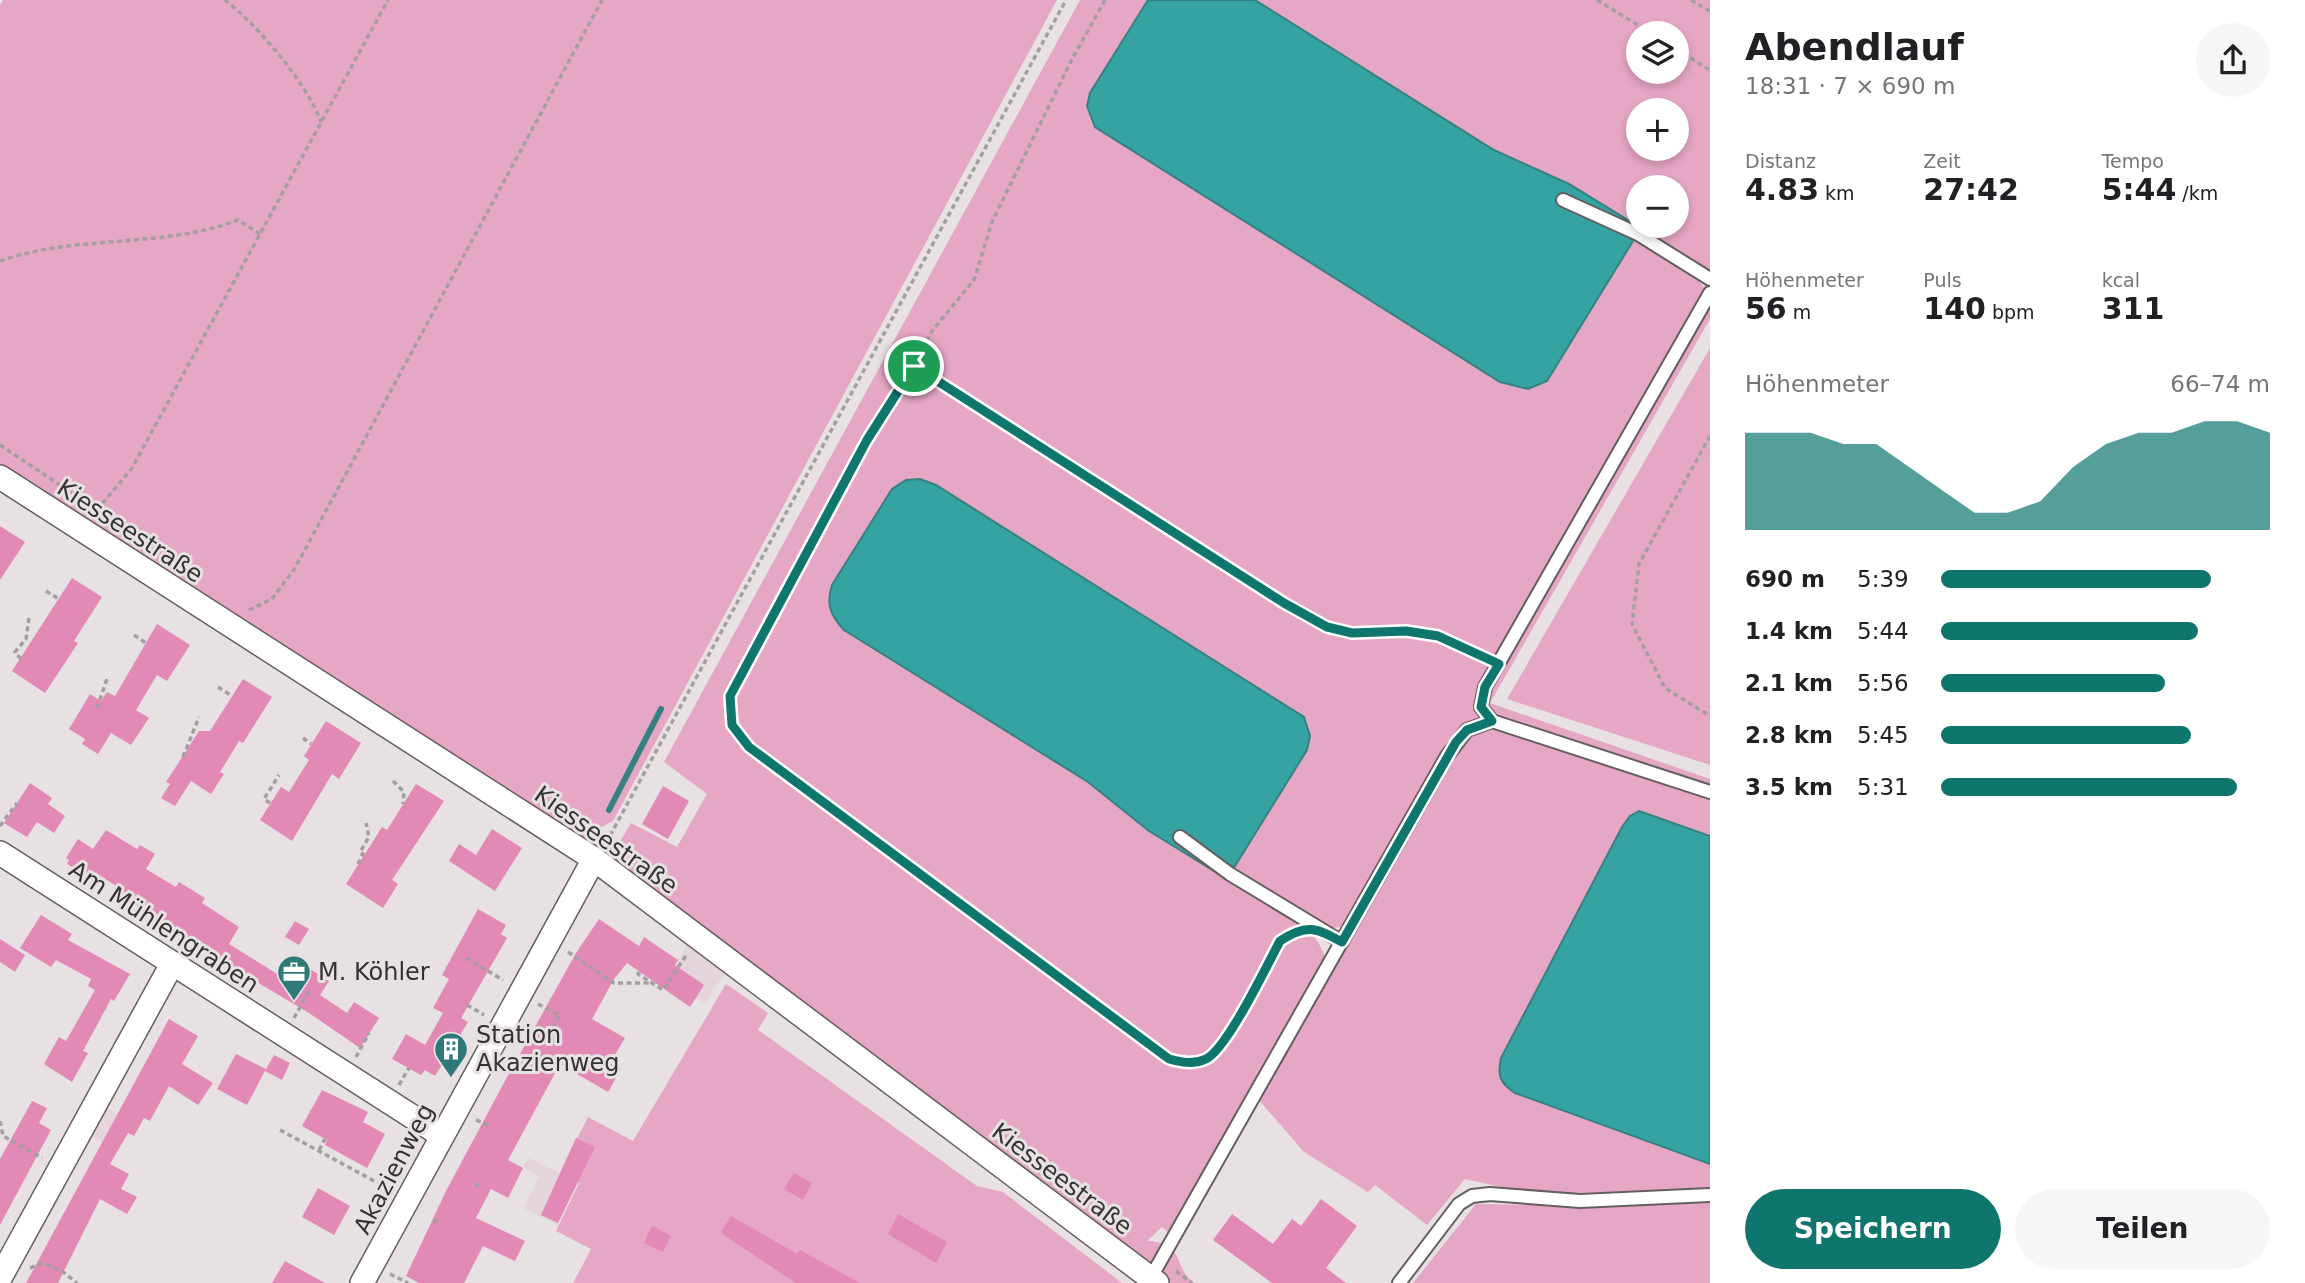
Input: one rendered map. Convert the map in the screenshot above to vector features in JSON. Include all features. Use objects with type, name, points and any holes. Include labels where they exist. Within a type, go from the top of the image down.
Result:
[{"type":"street","name":"Kiesseestraße","points":[[0,477],[601,850],[698,937],[1153,1281]]},
{"type":"street","name":"Akazienweg","points":[[362,1283],[549,939],[601,850]]},
{"type":"street","name":"Am Mühlengraben","points":[[0,853],[441,1135]]},
{"type":"street","points":[[0,1278],[172,964]]},
{"type":"lane","points":[[1563,200],[1638,234],[1710,278]]},
{"type":"lane","points":[[1710,293],[1499,664],[1482,698],[1481,707],[1492,721],[1710,792]]},
{"type":"lane","points":[[1153,1281],[1456,742],[1467,730],[1492,721]]},
{"type":"lane","points":[[1180,837],[1230,874],[1342,942]]},
{"type":"lane","points":[[1399,1283],[1459,1204],[1472,1196],[1490,1194],[1580,1201],[1710,1195]]},
{"type":"path","points":[[225,0],[242,13],[312,98],[321,122]]},
{"type":"path","points":[[97,510],[132,468],[388,0]]},
{"type":"path","points":[[249,610],[272,599],[295,568],[603,0]]},
{"type":"path","points":[[601,850],[1066,0]]},
{"type":"path","points":[[1105,0],[1070,61],[992,222],[974,280],[932,331],[914,366],[867,440],[730,696],[732,725],[749,747],[1169,1059],[1187,1063],[1206,1059],[1222,1046],[1280,941],[1295,931],[1317,928]]},
{"type":"path","points":[[1597,0],[1631,21]]},
{"type":"path","points":[[1692,0],[1710,11]]},
{"type":"path","points":[[1689,57],[1710,70]]},
{"type":"path","points":[[0,261],[77,245],[199,233],[238,220],[260,234]]},
{"type":"path","points":[[914,366],[1272,596],[1327,627],[1352,633],[1406,631],[1438,636],[1499,664]]},
{"type":"path","points":[[1710,436],[1639,564],[1632,624],[1665,688],[1710,716]]},
{"type":"path","points":[[46,591],[59,599]]},
{"type":"path","points":[[20,659],[15,652],[26,639],[29,618]]},
{"type":"path","points":[[134,635],[146,643]]},
{"type":"path","points":[[97,708],[108,676]]},
{"type":"path","points":[[218,687],[232,696]]},
{"type":"path","points":[[183,757],[199,718]]},
{"type":"path","points":[[303,738],[312,744]]},
{"type":"path","points":[[270,803],[264,799],[279,775]]},
{"type":"path","points":[[393,781],[404,792],[403,804]]},
{"type":"path","points":[[0,825],[17,803]]},
{"type":"path","points":[[358,864],[363,854],[360,852],[369,837],[366,823]]},
{"type":"path","points":[[639,972],[638,974],[663,990],[698,937]]},
{"type":"path","points":[[549,939],[614,983],[652,983]]},
{"type":"path","points":[[283,1034],[309,991]]},
{"type":"path","points":[[553,1028],[559,1016]]},
{"type":"path","points":[[345,1074],[369,1033]]},
{"type":"path","points":[[0,1121],[3,1136],[59,1168]]},
{"type":"path","points":[[280,1130],[407,1199]]},
{"type":"path","points":[[318,1150],[325,1139]]},
{"type":"path","points":[[434,1223],[437,1217]]},
{"type":"path","points":[[29,1269],[43,1263],[63,1272],[77,1283]]},
{"type":"shaded area","points":[[3,0],[1057,0],[613,821],[598,829],[617,847],[631,823],[677,847],[707,794],[664,762],[1080,0],[1710,0],[1710,273],[1657,238],[1689,238],[1689,175],[1626,175],[1626,238],[1635,238],[1693,274],[1706,290],[1478,688],[1477,707],[1482,718],[1463,726],[1453,737],[1352,918],[1342,927],[1332,928],[1227,879],[1299,923],[1320,946],[1326,961],[1168,1232],[1162,1227],[1147,1241],[1159,1242],[1173,1251],[1194,1283],[1166,1283],[614,861],[0,466],[0,5]]},
{"type":"shaded area","points":[[1710,302],[1710,319],[1490,703],[1710,779],[1710,787],[1494,716],[1486,703],[1488,689]]},
{"type":"shaded area","points":[[1710,348],[1710,765],[1507,699]]},
{"type":"shaded area","points":[[1494,727],[1710,797],[1710,1190],[1555,1194],[1519,1191],[1465,1179],[1427,1225],[1375,1185],[1368,1192],[1304,1152],[1258,1099],[1452,756],[1471,734]]},
{"type":"shaded area","points":[[688,944],[724,974],[705,1003],[696,998],[690,1007],[667,991],[674,965]]},
{"type":"shaded area","points":[[726,984],[768,1013],[758,1030],[977,1186],[1003,1192],[1122,1283],[573,1283],[591,1249],[556,1231],[579,1183],[560,1173],[588,1117],[633,1141]]},
{"type":"shaded area","points":[[105,1107],[139,1127],[134,1136],[128,1133],[118,1151],[89,1134]]},
{"type":"shaded area","points":[[528,1158],[578,1182],[557,1225],[523,1208],[539,1176],[523,1167]]},
{"type":"shaded area","points":[[1679,1200],[1710,1202],[1710,1283],[1413,1283],[1476,1204],[1556,1205]]},
{"type":"water","points":[[1148,0],[1255,0],[1494,150],[1569,184],[1626,219],[1626,238],[1635,238],[1547,381],[1528,389],[1500,382],[1095,127],[1087,106],[1090,93]]},
{"type":"water","points":[[920,479],[936,485],[1304,717],[1310,736],[1307,750],[1227,879],[1149,831],[1088,782],[839,625],[829,604],[832,585],[892,489],[906,480]]},
{"type":"water","points":[[1639,811],[1710,836],[1710,1164],[1515,1093],[1503,1082],[1499,1070],[1501,1058],[1622,827],[1630,816]]},
{"type":"building","points":[[0,526],[25,542],[0,580]]},
{"type":"building","points":[[72,578],[102,597],[74,641],[78,643],[45,693],[12,671]]},
{"type":"building","points":[[157,624],[190,645],[167,681],[157,675],[136,710],[149,718],[131,745],[111,733],[98,754],[82,744],[85,739],[69,729],[90,694],[101,701],[107,692],[115,696]]},
{"type":"building","points":[[243,679],[272,697],[243,743],[239,741],[220,772],[224,774],[211,794],[191,781],[175,806],[161,798],[170,784],[166,782],[199,731],[210,731]]},
{"type":"building","points":[[326,721],[361,743],[339,779],[332,774],[292,841],[260,820],[281,787],[289,792],[309,760],[304,756]]},
{"type":"building","points":[[30,783],[52,798],[48,804],[65,816],[54,833],[37,822],[27,837],[4,823]]},
{"type":"building","points":[[416,784],[444,801],[392,880],[398,884],[383,908],[346,884],[382,827],[387,830]]},
{"type":"building","points":[[663,786],[689,801],[668,839],[642,824]]},
{"type":"building","points":[[492,829],[522,848],[495,891],[449,861],[459,844],[476,855]]},
{"type":"building","points":[[106,830],[137,849],[140,845],[155,854],[146,869],[176,887],[179,882],[205,898],[202,903],[239,927],[229,944],[282,977],[294,959],[329,981],[320,995],[347,1013],[354,1002],[379,1018],[360,1048],[309,1013],[213,956],[121,896],[124,891],[96,873],[92,879],[67,864],[69,860],[66,858],[78,839],[93,849]]},
{"type":"building","points":[[478,909],[506,925],[501,934],[507,938],[461,1018],[468,1022],[435,1076],[425,1070],[421,1075],[392,1059],[406,1034],[425,1045],[443,1013],[433,1008],[449,979],[442,975]]},
{"type":"building","points":[[41,915],[72,934],[68,940],[130,974],[114,1001],[111,999],[83,1051],[88,1053],[72,1082],[44,1064],[59,1037],[66,1041],[95,990],[88,986],[91,979],[56,960],[51,967],[20,948]]},
{"type":"building","points":[[599,919],[639,946],[644,937],[678,960],[675,965],[704,985],[690,1007],[627,963],[614,979],[592,1019],[625,1038],[610,1063],[621,1069],[608,1092],[560,1064],[508,1160],[523,1168],[508,1198],[491,1189],[476,1218],[525,1241],[515,1261],[483,1246],[464,1283],[419,1283],[406,1276],[446,1191],[576,953]]},
{"type":"building","points":[[295,921],[309,929],[299,945],[285,937]]},
{"type":"building","points":[[0,939],[25,955],[15,972],[0,962]]},
{"type":"building","points":[[169,1019],[198,1036],[182,1064],[213,1083],[198,1105],[169,1086],[150,1121],[144,1118],[134,1136],[128,1133],[110,1164],[129,1174],[121,1189],[137,1197],[127,1214],[100,1199],[58,1283],[26,1283]]},
{"type":"building","points":[[236,1054],[266,1069],[247,1105],[217,1089]]},
{"type":"building","points":[[274,1055],[290,1063],[282,1080],[265,1071]]},
{"type":"building","points":[[322,1090],[368,1112],[363,1122],[385,1134],[367,1168],[325,1145],[327,1140],[302,1126]]},
{"type":"building","points":[[32,1101],[47,1108],[39,1123],[51,1130],[0,1225],[0,1159]]},
{"type":"building","points":[[576,1138],[595,1147],[558,1223],[541,1215]]},
{"type":"building","points":[[794,1173],[812,1183],[803,1200],[784,1189]]},
{"type":"building","points":[[318,1188],[350,1206],[334,1235],[302,1217]]},
{"type":"building","points":[[1321,1199],[1357,1226],[1326,1268],[1346,1283],[1272,1283],[1213,1240],[1232,1214],[1273,1244],[1292,1219],[1301,1226]]},
{"type":"building","points":[[898,1214],[947,1242],[936,1263],[888,1234]]},
{"type":"building","points":[[731,1216],[797,1254],[800,1250],[860,1283],[796,1283],[721,1232]]},
{"type":"building","points":[[652,1226],[671,1236],[663,1252],[644,1243]]},
{"type":"building","points":[[285,1261],[325,1283],[272,1283]]},
{"type":"waterway","points":[[609,810],[661,709]]},
{"type":"place","name":"M. Köhler","points":[[294,1002]]},
{"type":"place","name":"Station Akazienweg","points":[[451,1079]]},
{"type":"route","points":[[914,366],[1284,603],[1327,627],[1352,633],[1406,631],[1438,636],[1499,664],[1485,687],[1482,698],[1481,707],[1492,721],[1467,730],[1456,742],[1342,942],[1317,928],[1295,931],[1280,941],[1222,1046],[1206,1059],[1187,1063],[1169,1059],[749,747],[732,725],[730,696],[867,440],[914,366]]}]
